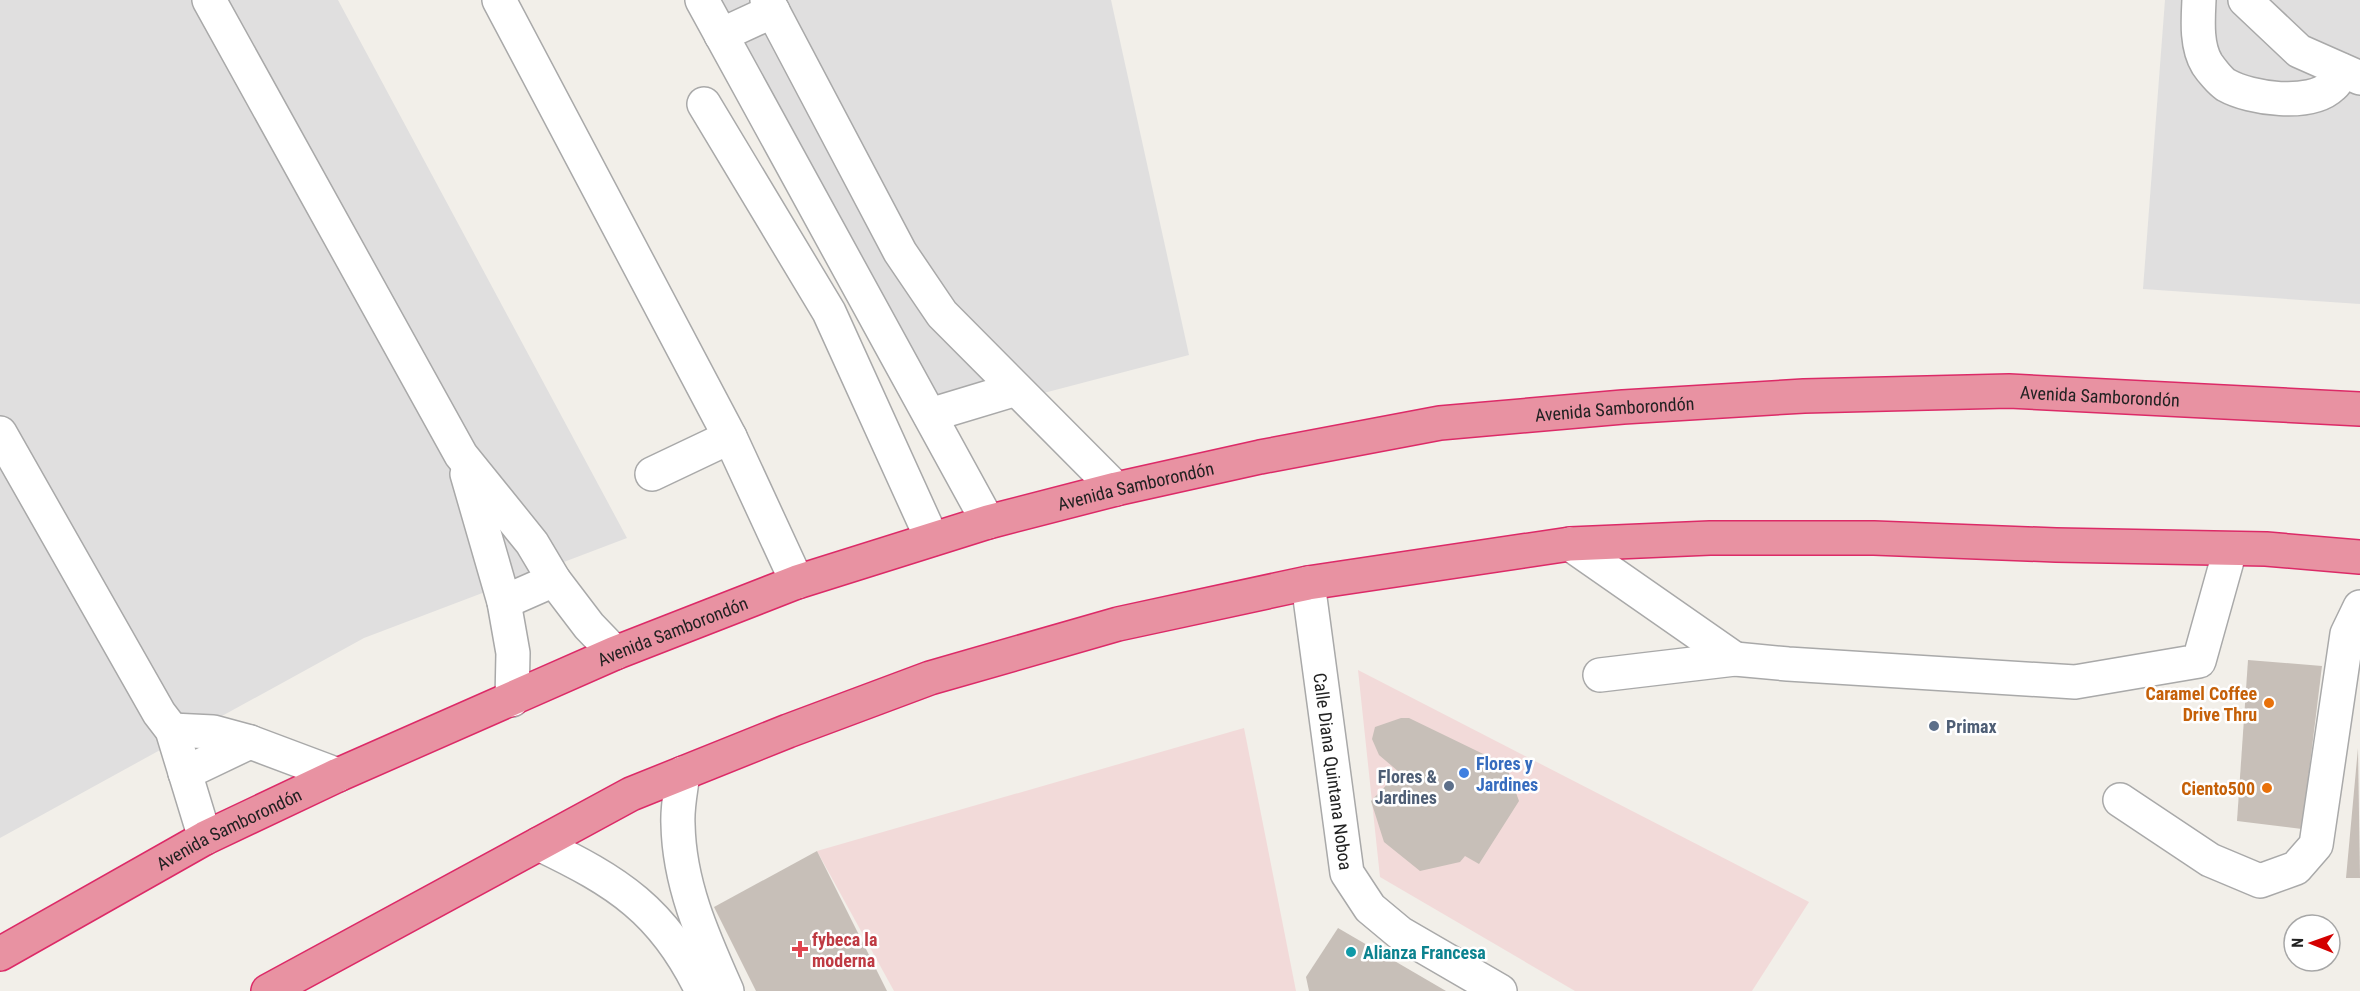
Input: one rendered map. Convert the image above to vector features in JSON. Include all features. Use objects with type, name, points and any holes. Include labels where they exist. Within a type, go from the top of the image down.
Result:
[{"type":"highway","name":"Avenida Samborondón","points":[[0,954],[205,838],[338,775],[615,653],[797,582],[988,522],[1116,489],[1260,457],[1440,423],[1623,407],[1804,396],[2009,391],[2360,409]]},
{"type":"highway","points":[[2282,405],[2360,419]]},
{"type":"highway","points":[[268,991],[631,794],[683,773],[930,678],[1118,624],[1308,583],[1570,544],[1710,538],[1874,538],[2230,550],[2360,543]]},
{"type":"highway","points":[[2266,549],[2360,557]]},
{"type":"street","points":[[209,0],[461,455],[532,543],[555,580],[589,626],[615,653]]},
{"type":"street","points":[[499,0],[730,437],[797,582]]},
{"type":"street","points":[[702,0],[988,522]]},
{"type":"street","points":[[2199,0],[2198,31],[2206,63],[2224,84],[2255,95],[2294,100],[2319,95],[2351,74]]},
{"type":"street","points":[[2245,0],[2299,51],[2351,74]]},
{"type":"street","points":[[722,34],[770,5],[900,252],[942,314],[1116,489]]},
{"type":"street","points":[[704,104],[829,312],[932,539]]},
{"type":"street","points":[[855,277],[900,252]]},
{"type":"street","points":[[930,415],[1016,389]]},
{"type":"street","points":[[0,433],[159,713],[172,730],[205,838]]},
{"type":"street","points":[[652,474],[730,437]]},
{"type":"street","points":[[461,455],[495,564],[504,602],[513,653],[512,700]]},
{"type":"street","points":[[1570,544],[1735,658]]},
{"type":"street","points":[[1600,675],[1735,658],[1788,664],[2075,682],[2199,661],[2230,550]]},
{"type":"street","points":[[504,602],[555,580]]},
{"type":"street","name":"Calle Diana Quintana Noboa","points":[[1308,583],[1347,873],[1370,908],[1400,933],[1500,991]]},
{"type":"street","points":[[2120,800],[2210,860],[2260,880],[2296,868],[2316,845],[2347,634],[2360,607]]},
{"type":"street","points":[[172,730],[213,732],[250,742],[338,775]]},
{"type":"street","points":[[185,772],[250,742]]},
{"type":"street","points":[[683,773],[678,823],[681,862],[680,923],[688,961],[702,991]]},
{"type":"street","points":[[539,844],[594,870],[636,901],[680,923],[727,991]]},
{"type":"shaded area","points":[[0,0],[338,0],[627,538],[364,638],[0,838]]},
{"type":"shaded area","points":[[693,0],[1111,0],[1189,355],[941,420]]},
{"type":"shaded area","points":[[2165,0],[2360,0],[2360,304],[2143,289]]},
{"type":"shaded area","name":"Flores y Jardines","points":[[1358,670],[1809,902],[1752,991],[1575,991],[1380,877]]},
{"type":"shaded area","points":[[1244,728],[1296,991],[894,991],[817,851]]},
{"type":"building","points":[[2248,660],[2322,666],[2302,829],[2237,821]]},
{"type":"building","name":"Flores & Jardines","points":[[1401,718],[1409,718],[1506,765],[1519,801],[1479,864],[1465,856],[1460,862],[1420,871],[1384,842],[1371,801],[1399,772],[1379,755],[1372,739],[1375,727]]},
{"type":"building","points":[[2358,748],[2360,878],[2346,878]]},
{"type":"building","name":"fybeca la moderna","points":[[817,851],[887,991],[756,991],[714,907]]},
{"type":"building","name":"Alianza Francesa","points":[[1338,928],[1446,991],[1309,991],[1306,977]]},
{"type":"place","name":"Caramel Coffee Drive Thru","points":[[2269,703]]},
{"type":"place","name":"Primax","points":[[1934,726]]},
{"type":"place","name":"Flores y Jardines","points":[[1464,773]]},
{"type":"place","name":"Flores & Jardines","points":[[1449,786]]},
{"type":"place","name":"Ciento500","points":[[2267,788]]},
{"type":"place","name":"fybeca la moderna","points":[[800,949]]},
{"type":"place","name":"Alianza Francesa","points":[[1351,952]]}]
